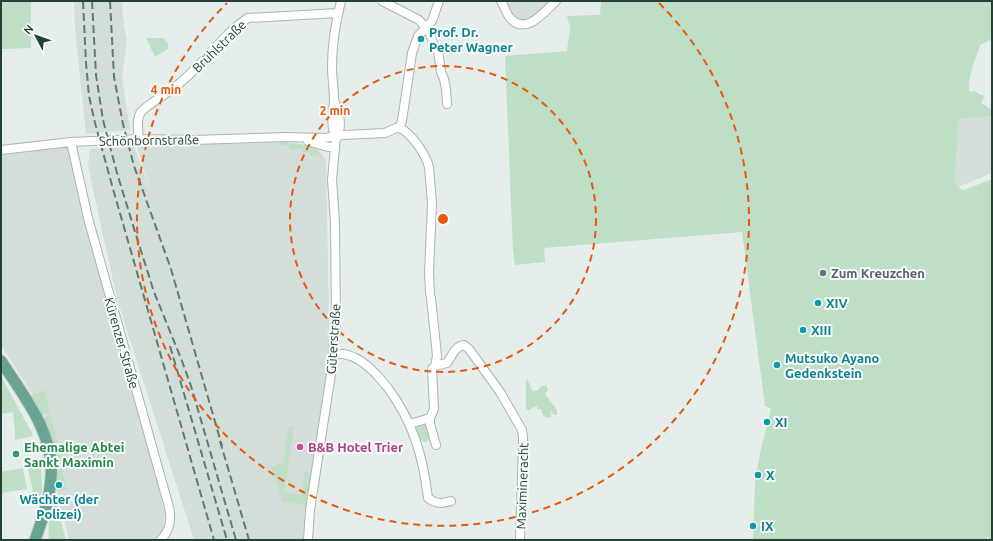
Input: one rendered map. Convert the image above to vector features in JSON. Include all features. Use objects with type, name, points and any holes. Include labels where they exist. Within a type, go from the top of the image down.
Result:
[{"type":"main road","points":[[1,360],[38,420],[49,449],[52,477],[43,517],[35,540]]},
{"type":"main road","points":[[43,517],[44,540]]},
{"type":"street","name":"Güterstraße","points":[[308,540],[310,510],[334,354],[336,324],[335,222],[332,180],[336,137],[333,132],[334,100],[332,65],[340,1]]},
{"type":"street","points":[[382,1],[419,20],[430,34],[438,51],[441,72],[446,89],[447,104]]},
{"type":"street","points":[[436,445],[430,424],[430,418],[434,409],[432,369],[435,366],[437,356],[430,296],[429,273],[432,204],[429,167],[422,151],[405,131],[399,128],[402,121],[412,53],[418,36],[432,21],[439,1]]},
{"type":"street","points":[[501,1],[509,18],[515,22],[525,24],[533,22],[556,1]]},
{"type":"street","name":"Brühlstraße","points":[[139,139],[138,121],[141,112],[180,84],[221,41],[248,18],[338,12]]},
{"type":"street","name":"Schönbornstraße","points":[[1,150],[72,142],[139,139],[194,140],[336,137],[343,135],[385,133],[399,128]]},
{"type":"street","name":"Schönbornstraße","points":[[298,138],[335,148]]},
{"type":"street","name":"Kürenzer Straße","points":[[72,142],[88,218],[169,507],[170,522],[168,530],[161,540]]},
{"type":"street","name":"Maximineracht","points":[[435,366],[447,363],[457,348],[461,346],[469,349],[500,392],[522,430],[523,445],[520,540]]},
{"type":"street","points":[[334,354],[347,354],[356,358],[371,369],[387,386],[410,424],[421,458],[426,479],[428,498],[436,503],[446,503],[451,501]]},
{"type":"street","points":[[410,424],[430,418]]},
{"type":"shaded area","points":[[74,1],[122,1],[127,42],[122,77],[130,130],[86,134],[75,28]]},
{"type":"shaded area","points":[[505,1],[550,1],[530,19],[522,21],[513,15]]},
{"type":"shaded area","points":[[992,116],[992,173],[958,187],[956,185],[955,177],[959,119]]},
{"type":"shaded area","points":[[279,142],[294,143],[312,147],[318,150],[326,160],[329,355],[306,505],[303,540],[194,540],[117,299],[88,166],[90,149],[134,146],[150,189],[136,144],[241,144]]},
{"type":"shaded area","points":[[69,147],[165,512],[163,532],[154,540],[69,540],[56,488],[59,461],[49,420],[1,345],[1,155]]},
{"type":"green space","points":[[1,1],[31,1],[31,48],[1,49]]},
{"type":"green space","points":[[601,1],[992,1],[992,39],[980,45],[970,76],[969,88],[970,92],[975,91],[985,96],[981,103],[992,110],[992,116],[959,119],[955,177],[959,188],[964,190],[992,179],[992,540],[753,540],[755,482],[761,449],[771,409],[765,406],[742,232],[544,248],[545,262],[515,265],[513,250],[505,56],[567,51],[570,28],[567,16],[600,15]]},
{"type":"green space","points":[[146,38],[163,38],[168,43],[168,49],[155,57]]},
{"type":"green space","points":[[279,142],[309,146],[317,150],[322,155],[310,156],[308,152],[303,152],[303,149],[289,149],[289,145],[279,145]]},
{"type":"green space","points":[[1,376],[33,436],[15,440],[13,412],[1,414]]},
{"type":"green space","points":[[526,379],[534,391],[546,385],[548,389],[545,394],[557,410],[557,415],[554,415],[550,410],[552,417],[547,418],[543,415],[541,409],[537,409],[537,406],[529,410],[526,409]]},
{"type":"green space","points":[[45,390],[50,412],[41,416],[31,395]]},
{"type":"green space","points":[[50,415],[64,462],[60,464],[67,489],[60,491],[56,486],[54,450],[50,434],[43,418]]},
{"type":"green space","points":[[421,424],[430,428],[431,438],[426,442],[419,438],[416,431],[416,426]]},
{"type":"green space","points":[[289,426],[294,427],[284,492],[301,495],[305,471],[311,472],[306,505],[283,502],[271,466],[277,467],[277,463],[283,464]]},
{"type":"green space","points":[[41,462],[42,490],[39,503],[35,502],[27,465]]},
{"type":"green space","points":[[23,468],[27,489],[1,493],[1,472]]},
{"type":"green space","points":[[57,494],[59,501],[56,502],[66,540],[49,540],[50,518],[55,496]]},
{"type":"railway","points":[[83,1],[89,96],[95,123],[214,540]]},
{"type":"railway","points":[[92,1],[96,75],[103,120],[117,173],[154,292],[191,386],[236,540]]},
{"type":"railway","points":[[110,1],[114,77],[123,124],[134,166],[171,269],[222,446]]},
{"type":"railway","points":[[170,346],[227,540]]},
{"type":"railway","points":[[220,441],[249,540]]},
{"type":"place","name":"Prof. Dr. Peter Wagner","points":[[421,39]]},
{"type":"place","name":"Zum Kreuzchen","points":[[823,273]]},
{"type":"place","name":"XIV","points":[[818,303]]},
{"type":"place","name":"XIII","points":[[803,330]]},
{"type":"place","name":"Mutsuko Ayano Gedenkstein","points":[[777,365]]},
{"type":"place","name":"XI","points":[[767,422]]},
{"type":"place","name":"B&B Hotel Trier","points":[[300,447]]},
{"type":"place","name":"Ehemalige Abtei Sankt Maximin","points":[[16,454]]},
{"type":"place","name":"X","points":[[758,475]]},
{"type":"place","name":"Wächter (der Polizei)","points":[[59,485]]},
{"type":"place","name":"IX","points":[[753,526]]}]
